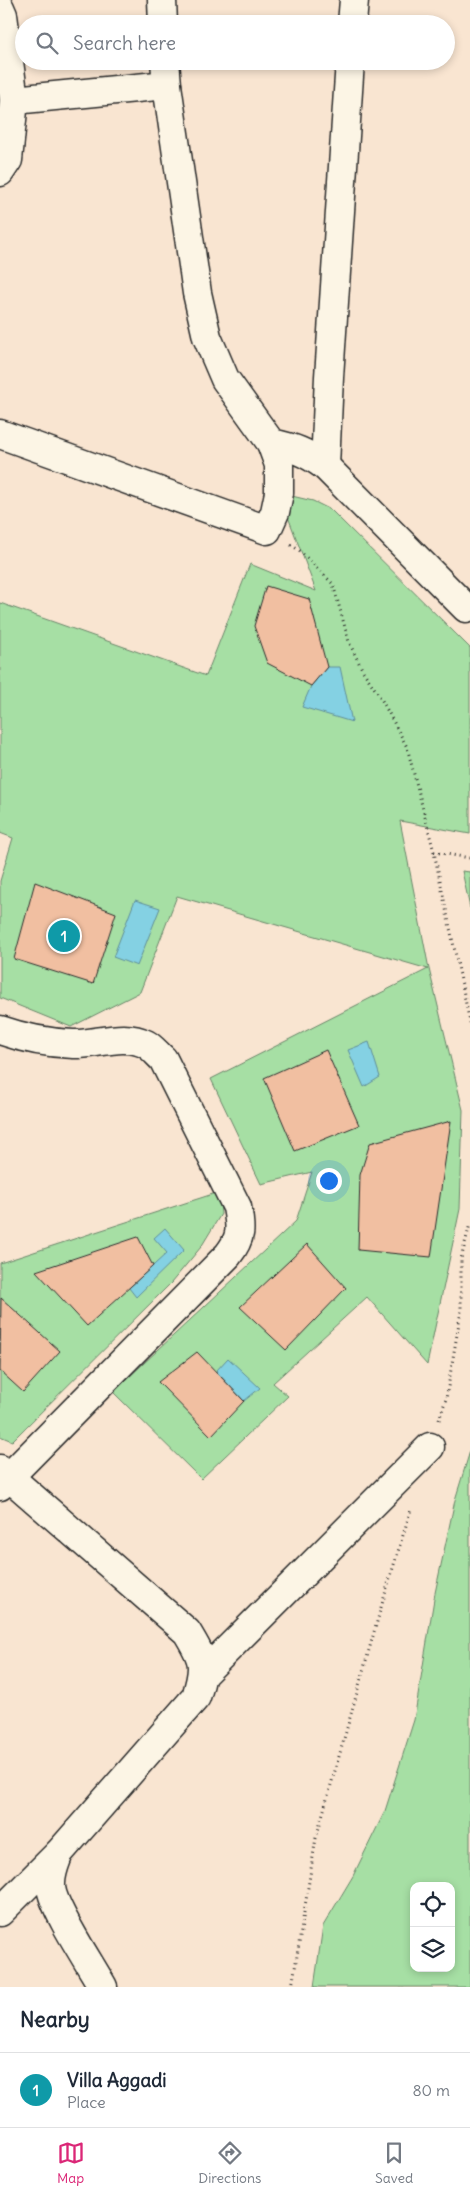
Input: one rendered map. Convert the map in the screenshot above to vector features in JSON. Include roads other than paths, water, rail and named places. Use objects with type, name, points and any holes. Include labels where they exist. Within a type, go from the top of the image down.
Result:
[{"type":"street","points":[[162,0],[163,15]]},
{"type":"street","points":[[353,15],[354,0]]},
{"type":"street","points":[[0,8],[3,15],[14,100],[8,160],[0,172]]},
{"type":"street","points":[[325,466],[349,70]]},
{"type":"street","points":[[0,434],[267,530],[276,512],[279,493],[278,466],[272,443],[224,379],[207,337],[196,293],[166,73],[14,100]]},
{"type":"street","points":[[272,443],[309,454],[325,466],[466,608]]},
{"type":"street","points":[[0,1030],[18,1036],[74,1045],[97,1041],[125,1040],[145,1044],[163,1060],[237,1207],[241,1227],[237,1242],[228,1255],[3,1477],[187,1632],[200,1655],[203,1674],[196,1697],[59,1852],[0,1912]]},
{"type":"street","points":[[203,1674],[430,1447]]},
{"type":"street","points":[[59,1852],[52,1872],[51,1887],[56,1904],[103,1987]]},
{"type":"water","points":[[327,667],[340,667],[352,722],[302,707],[311,686]]},
{"type":"water","points":[[135,900],[160,908],[137,966],[113,957]]},
{"type":"water","points":[[369,1042],[380,1077],[364,1087],[348,1050]]},
{"type":"water","points":[[165,1228],[184,1250],[136,1297],[129,1288],[167,1253],[154,1238]]},
{"type":"water","points":[[228,1358],[260,1388],[244,1401],[216,1371]]},
{"type":"place","name":"Villa Aggadi","points":[[64,936]]}]
